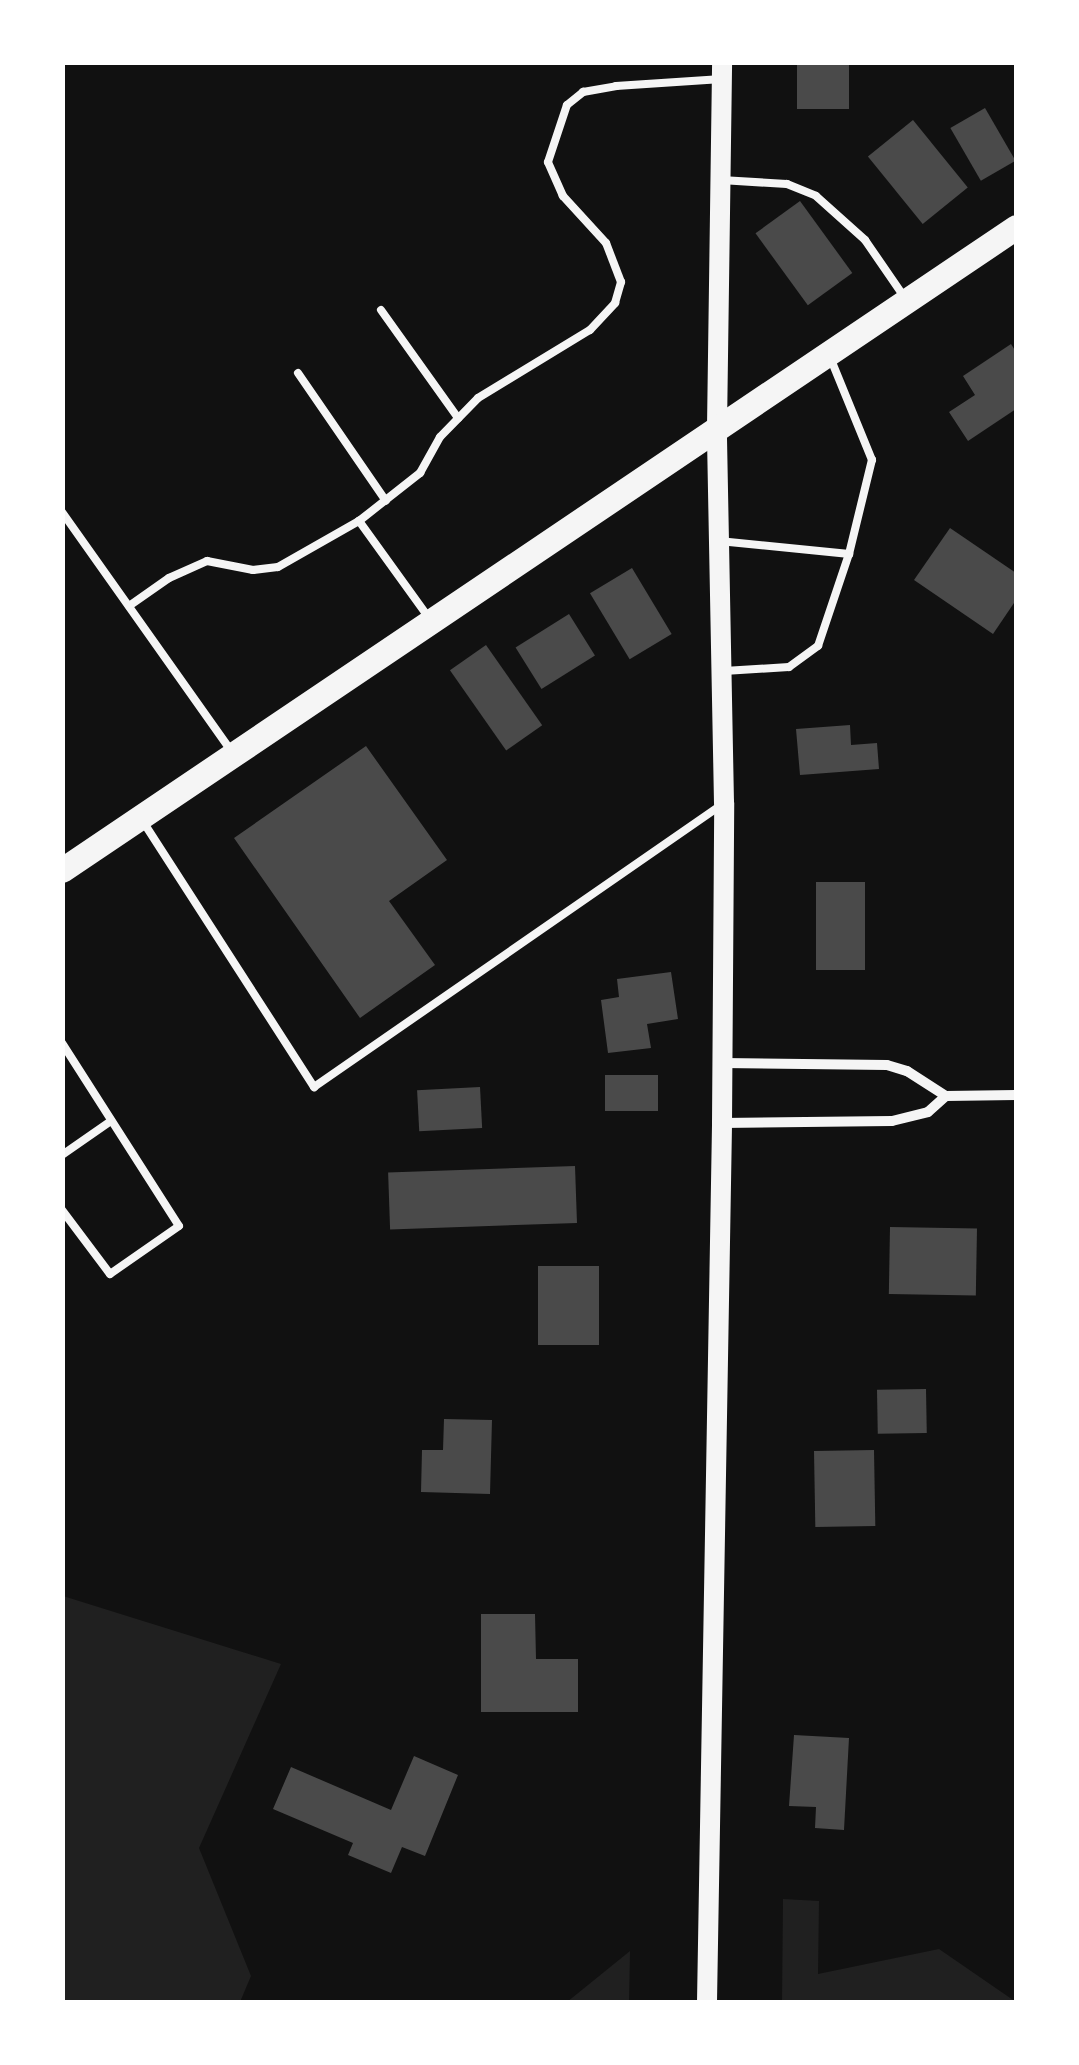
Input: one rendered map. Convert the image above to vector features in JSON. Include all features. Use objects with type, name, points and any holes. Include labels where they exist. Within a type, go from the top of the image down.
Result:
[{"type":"main road","points":[[707,2002],[722,1123],[724,804],[717,428],[722,71]]},
{"type":"main road","points":[[62,870],[1016,227]]},
{"type":"street","points":[[722,1064],[887,1065],[906,1071],[946,1096],[1016,1095]]},
{"type":"street","points":[[722,1123],[892,1121],[928,1112],[946,1096]]},
{"type":"lane","points":[[129,606],[168,578],[207,560],[253,570],[278,567],[358,521],[420,473],[440,436],[478,398],[590,330],[615,303],[621,282],[606,243],[563,196],[548,162],[567,105],[583,92],[722,71]]},
{"type":"lane","points":[[720,180],[787,184],[816,196],[865,240],[907,300]]},
{"type":"lane","points":[[382,310],[458,418]]},
{"type":"lane","points":[[722,671],[788,667],[818,646],[849,554],[872,460],[828,353]]},
{"type":"lane","points":[[298,373],[386,501]]},
{"type":"lane","points":[[62,512],[234,754]]},
{"type":"lane","points":[[358,521],[431,621]]},
{"type":"lane","points":[[720,541],[849,554]]},
{"type":"lane","points":[[140,817],[314,1088],[724,804]]},
{"type":"lane","points":[[62,1043],[179,1226],[110,1274],[62,1210]]},
{"type":"lane","points":[[62,1155],[111,1122]]},
{"type":"shaded area","points":[[63,1596],[281,1664],[199,1848],[251,1976],[240,2002],[63,2002]]},
{"type":"shaded area","points":[[783,1899],[819,1901],[818,1974],[939,1949],[1016,2002],[782,2002]]},
{"type":"shaded area","points":[[630,1951],[629,2002],[567,2002]]},
{"type":"building","points":[[797,62],[849,62],[849,109],[797,109]]},
{"type":"building","points":[[985,108],[1016,161],[981,181],[950,128]]},
{"type":"building","points":[[913,120],[968,188],[923,224],[868,157]]},
{"type":"building","points":[[800,201],[852,273],[808,305],[756,233]]},
{"type":"building","points":[[1011,344],[1016,352],[1016,409],[968,441],[949,412],[975,395],[963,376]]},
{"type":"building","points":[[950,528],[1016,573],[1016,600],[993,634],[914,580]]},
{"type":"building","points":[[632,568],[672,634],[630,659],[590,593]]},
{"type":"building","points":[[569,614],[595,656],[542,689],[516,647]]},
{"type":"building","points":[[486,645],[542,725],[506,751],[450,670]]},
{"type":"building","points":[[850,725],[851,745],[877,743],[879,769],[800,775],[796,729]]},
{"type":"building","points":[[366,746],[447,860],[389,901],[435,965],[360,1018],[234,838]]},
{"type":"building","points":[[816,882],[865,882],[865,970],[816,970]]},
{"type":"building","points":[[671,972],[678,1019],[647,1024],[651,1048],[608,1053],[601,1000],[619,997],[617,979]]},
{"type":"building","points":[[605,1075],[658,1075],[658,1111],[605,1111]]},
{"type":"building","points":[[480,1087],[482,1128],[419,1131],[417,1090]]},
{"type":"building","points":[[575,1166],[577,1223],[390,1229],[388,1173]]},
{"type":"building","points":[[890,1227],[977,1229],[976,1296],[889,1294]]},
{"type":"building","points":[[538,1266],[599,1266],[599,1345],[538,1345]]},
{"type":"building","points":[[926,1389],[927,1433],[878,1434],[877,1390]]},
{"type":"building","points":[[444,1419],[492,1420],[490,1494],[421,1492],[422,1450],[443,1450]]},
{"type":"building","points":[[874,1450],[875,1526],[815,1527],[814,1451]]},
{"type":"building","points":[[481,1614],[535,1614],[536,1659],[578,1659],[578,1712],[481,1712]]},
{"type":"building","points":[[794,1735],[849,1738],[844,1830],[815,1828],[816,1807],[789,1806]]},
{"type":"building","points":[[414,1756],[458,1775],[425,1856],[402,1847],[391,1873],[348,1855],[353,1843],[273,1809],[291,1767],[391,1810]]}]
